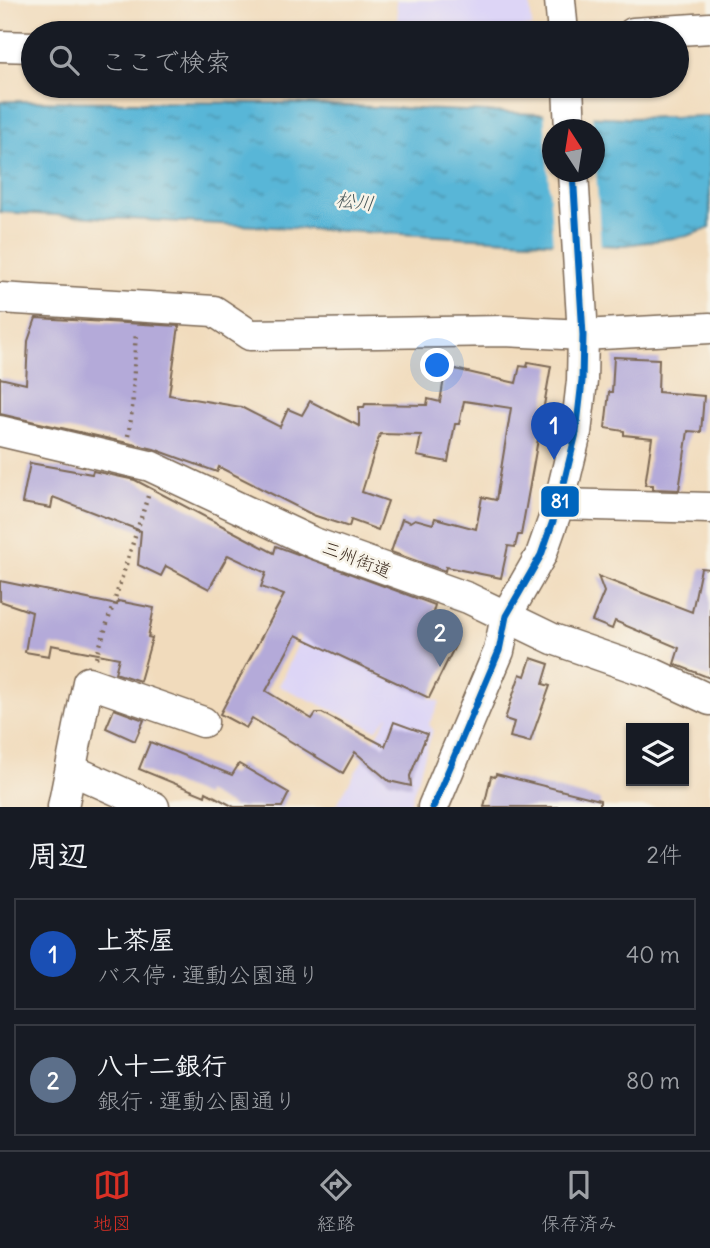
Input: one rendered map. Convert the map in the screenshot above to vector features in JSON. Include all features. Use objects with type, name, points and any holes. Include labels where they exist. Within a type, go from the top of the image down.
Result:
[{"type":"street","points":[[560,0],[562,21]]},
{"type":"street","points":[[689,29],[710,27]]},
{"type":"street","points":[[0,46],[21,47]]},
{"type":"street","points":[[569,98],[570,119]]},
{"type":"street","points":[[433,807],[499,651],[506,616],[541,555],[559,504],[576,433],[582,381],[583,330],[574,182]]},
{"type":"street","points":[[0,298],[214,311],[250,335],[710,328]]},
{"type":"street","name":"三州街道","points":[[0,431],[124,458],[158,470],[314,543],[468,598],[552,639],[654,674],[710,700]]},
{"type":"street","points":[[559,504],[710,508]]},
{"type":"street","points":[[63,807],[88,682],[203,722]]},
{"type":"street","points":[[72,770],[154,807]]},
{"type":"path","points":[[124,458],[135,404],[132,388],[137,308]]},
{"type":"path","points":[[88,682],[134,534],[158,470]]},
{"type":"shaded area","points":[[396,0],[530,0],[532,21],[398,21]]},
{"type":"shaded area","points":[[313,610],[422,627],[456,644],[429,697],[440,702],[429,724],[433,730],[410,803],[405,807],[335,807],[389,715],[376,730],[279,686]]},
{"type":"water","name":"松川","points":[[0,101],[283,103],[629,118],[710,116],[710,228],[687,236],[619,246],[0,212]]},
{"type":"pier","points":[[544,111],[592,113],[592,119],[545,119]]},
{"type":"pier","points":[[549,182],[597,182],[601,248],[553,246]]},
{"type":"building","points":[[36,318],[179,326],[169,395],[241,407],[280,427],[288,409],[302,415],[310,401],[359,426],[359,407],[364,407],[365,404],[427,405],[428,399],[440,402],[446,367],[516,383],[520,366],[527,367],[528,362],[551,366],[521,535],[518,535],[515,547],[508,546],[501,578],[446,567],[445,571],[391,552],[402,519],[433,524],[435,518],[476,529],[482,497],[496,500],[511,408],[464,401],[459,424],[455,424],[448,462],[417,456],[421,435],[380,434],[362,492],[388,501],[378,530],[351,520],[349,527],[313,515],[219,467],[217,472],[154,449],[0,414],[0,378],[26,384],[28,341]]},
{"type":"building","points":[[614,357],[659,359],[658,392],[704,396],[701,432],[688,431],[679,490],[653,489],[653,485],[645,485],[652,438],[624,435],[624,431],[605,428],[609,392],[612,392]]},
{"type":"building","points":[[30,463],[92,474],[93,471],[135,480],[274,553],[276,546],[435,605],[428,630],[456,644],[429,698],[296,635],[266,691],[312,719],[316,713],[322,713],[385,746],[394,722],[427,734],[410,776],[411,786],[389,781],[355,752],[343,773],[252,718],[246,728],[220,714],[284,595],[261,587],[266,573],[228,555],[209,589],[166,566],[161,576],[138,565],[141,531],[53,497],[51,508],[22,503]]},
{"type":"building","points":[[701,568],[710,569],[710,678],[674,664],[679,648],[615,621],[612,629],[592,621],[604,592],[598,576],[692,612]]},
{"type":"building","points":[[0,581],[117,605],[118,601],[154,608],[148,637],[152,638],[140,681],[115,673],[119,658],[51,645],[49,656],[25,652],[32,612],[0,601]]},
{"type":"building","points":[[531,658],[549,664],[543,684],[550,686],[530,742],[510,737],[514,722],[505,719],[520,674],[525,676]]},
{"type":"building","points":[[114,709],[144,720],[135,741],[106,728]]},
{"type":"building","points":[[150,742],[232,775],[239,764],[289,793],[282,807],[234,807],[206,792],[205,796],[139,769]]},
{"type":"building","points":[[496,774],[600,800],[600,807],[484,807],[491,776],[495,777]]},
{"type":"transit line","name":"81","points":[[433,807],[499,651],[506,616],[541,555],[559,504],[576,433],[582,381],[583,335],[574,182]]},
{"type":"place","name":"上茶屋","points":[[554,460]]},
{"type":"place","name":"八十二銀行","points":[[440,667]]}]
